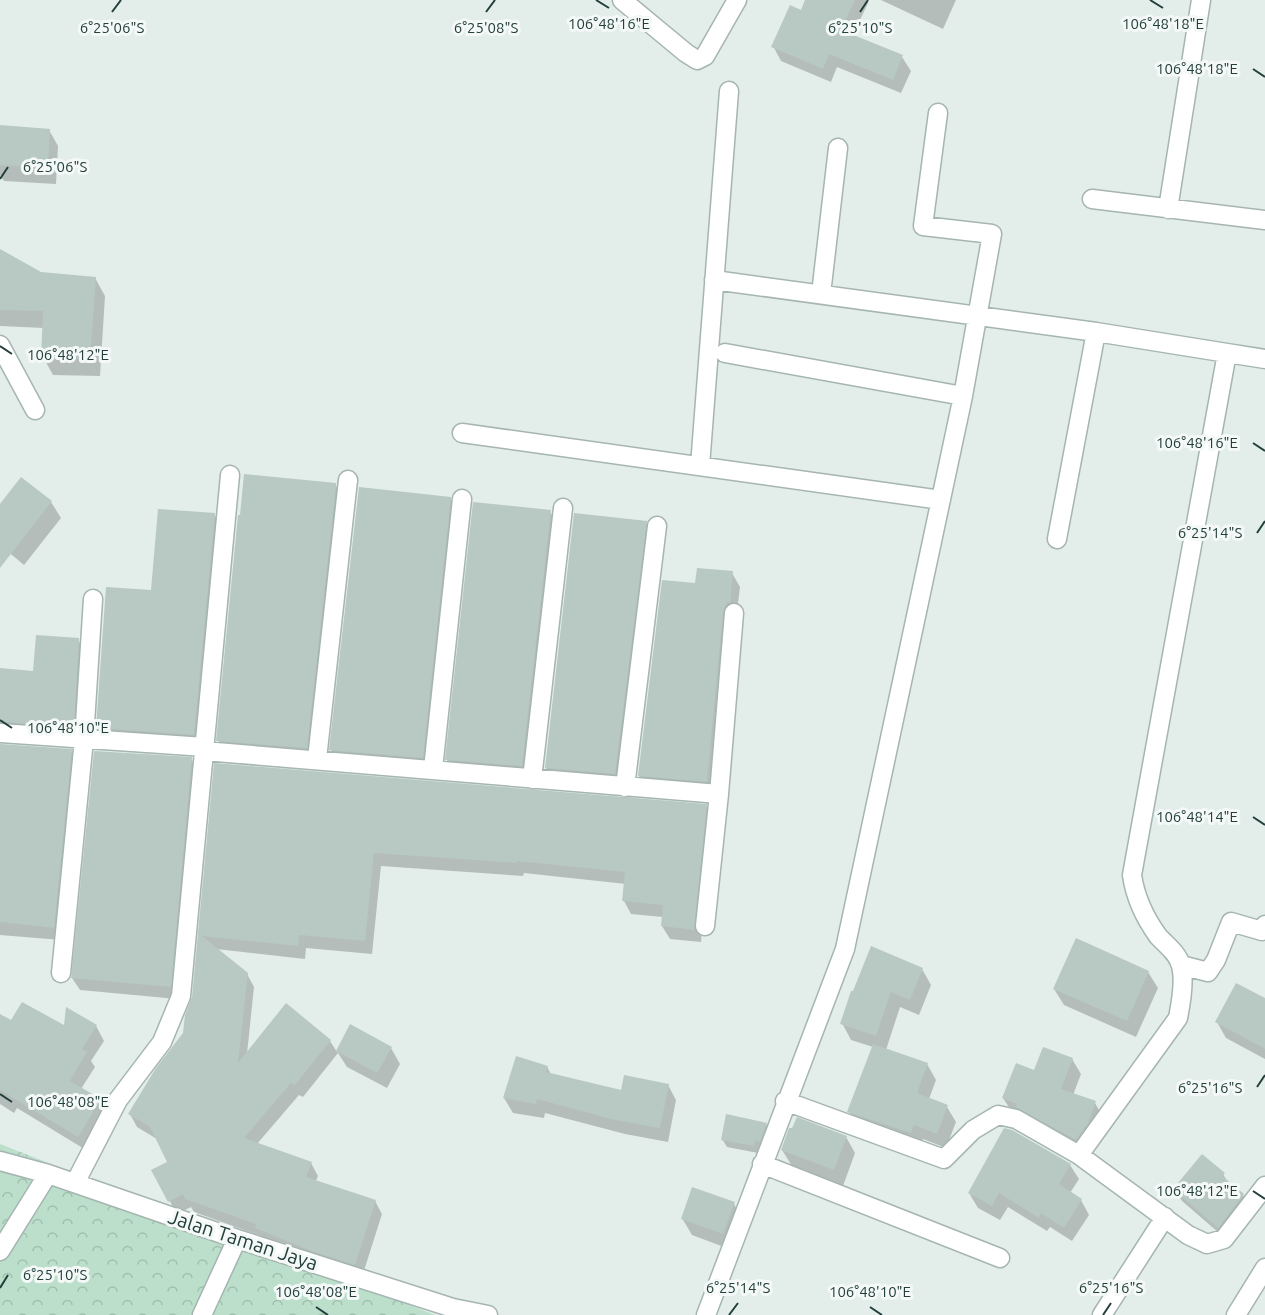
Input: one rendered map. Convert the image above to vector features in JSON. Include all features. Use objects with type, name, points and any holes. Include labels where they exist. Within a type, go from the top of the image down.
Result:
[{"type":"street","points":[[622,0],[697,60],[705,56],[710,49],[737,0]]},
{"type":"street","points":[[1168,208],[1201,0]]},
{"type":"street","points":[[700,466],[729,91]]},
{"type":"street","points":[[706,1315],[785,1101],[845,949],[963,396],[992,234],[923,226],[938,113]]},
{"type":"street","points":[[821,294],[838,148]]},
{"type":"street","points":[[1092,199],[1265,220]]},
{"type":"street","points":[[714,280],[978,315],[1265,359]]},
{"type":"street","points":[[1057,538],[1096,332]]},
{"type":"street","points":[[0,345],[35,410]]},
{"type":"street","points":[[725,353],[963,396]]},
{"type":"street","points":[[1079,1155],[1178,1018],[1182,996],[1181,965],[1170,948],[1158,936],[1135,894],[1132,875],[1227,353]]},
{"type":"street","points":[[462,433],[941,500]]},
{"type":"street","points":[[75,1183],[118,1100],[162,1042],[180,996],[230,475]]},
{"type":"street","points":[[317,759],[348,480]]},
{"type":"street","points":[[433,769],[462,499]]},
{"type":"street","points":[[532,779],[563,508]]},
{"type":"street","points":[[625,787],[657,526]]},
{"type":"street","points":[[61,973],[84,739],[93,599]]},
{"type":"street","points":[[705,926],[734,613]]},
{"type":"street","points":[[0,733],[719,794]]},
{"type":"street","points":[[1181,965],[1208,972],[1216,960],[1231,922],[1262,932],[1265,925]]},
{"type":"street","points":[[785,1101],[944,1159],[974,1130],[998,1116],[1016,1119],[1079,1155],[1188,1235],[1207,1244],[1224,1239],[1265,1186]]},
{"type":"street","name":"Jalan Taman Jaya","points":[[0,1161],[48,1174],[237,1239],[453,1308],[488,1315]]},
{"type":"street","points":[[762,1164],[1000,1258]]},
{"type":"street","points":[[0,1251],[48,1174]]},
{"type":"street","points":[[1102,1315],[1165,1217]]},
{"type":"street","points":[[202,1315],[237,1239]]},
{"type":"street","points":[[1236,1315],[1265,1268]]},
{"type":"green space","points":[[0,1144],[435,1315],[0,1315]]},
{"type":"building","points":[[805,0],[855,0],[841,30],[903,55],[893,80],[829,54],[823,69],[771,47],[790,5],[801,10]]},
{"type":"building","points":[[0,125],[50,129],[48,168],[0,165]]},
{"type":"building","points":[[0,249],[41,272],[96,277],[90,359],[41,358],[43,311],[0,310]]},
{"type":"building","points":[[244,474],[336,483],[307,748],[216,741]]},
{"type":"building","points":[[21,477],[52,501],[0,568],[0,504]]},
{"type":"building","points":[[359,487],[451,497],[423,758],[329,750]]},
{"type":"building","points":[[473,502],[551,510],[522,766],[445,760]]},
{"type":"building","points":[[158,509],[215,513],[194,735],[96,728],[106,587],[151,590]]},
{"type":"building","points":[[574,513],[647,521],[615,774],[545,768]]},
{"type":"building","points":[[697,568],[733,571],[730,603],[727,602],[723,612],[707,782],[638,776],[662,580],[695,583]]},
{"type":"building","points":[[36,635],[79,638],[74,727],[0,722],[0,668],[33,671]]},
{"type":"building","points":[[0,744],[72,749],[54,928],[0,922]]},
{"type":"building","points":[[94,751],[192,757],[171,987],[71,978]]},
{"type":"building","points":[[214,763],[707,804],[694,930],[661,926],[663,905],[622,901],[625,872],[517,861],[517,863],[374,853],[365,941],[299,935],[298,946],[202,936],[248,973],[238,1063],[286,1003],[331,1040],[295,1085],[291,1083],[244,1138],[312,1162],[306,1177],[376,1200],[355,1265],[314,1252],[255,1228],[256,1224],[185,1199],[183,1194],[168,1202],[151,1170],[167,1162],[150,1127],[128,1114],[156,1068],[183,1033],[185,1015],[192,997]]},
{"type":"building","points":[[1076,938],[1149,971],[1127,1021],[1053,989]]},
{"type":"building","points":[[871,946],[923,968],[910,1000],[891,992],[876,1036],[840,1024],[851,991],[853,991]]},
{"type":"building","points":[[1236,983],[1265,998],[1265,1049],[1215,1022]]},
{"type":"building","points":[[22,1002],[64,1025],[66,1007],[97,1025],[82,1049],[87,1052],[70,1081],[101,1099],[78,1137],[0,1090],[0,1014],[11,1020]]},
{"type":"building","points":[[350,1024],[392,1047],[377,1073],[336,1051]]},
{"type":"building","points":[[873,1044],[928,1063],[917,1093],[948,1105],[937,1134],[914,1125],[911,1133],[847,1112]]},
{"type":"building","points":[[1043,1047],[1073,1058],[1061,1089],[1096,1101],[1088,1123],[1076,1140],[1015,1107],[1017,1104],[1002,1098],[1016,1063],[1034,1070]]},
{"type":"building","points":[[516,1056],[548,1066],[546,1072],[621,1090],[624,1075],[669,1084],[660,1128],[615,1120],[537,1099],[536,1104],[503,1098]]},
{"type":"building","points":[[726,1114],[767,1123],[760,1142],[755,1140],[754,1146],[721,1140]]},
{"type":"building","points":[[797,1117],[847,1136],[834,1170],[781,1150],[789,1128],[792,1128]]},
{"type":"building","points":[[1004,1128],[1012,1130],[1071,1164],[1059,1184],[1082,1199],[1064,1228],[1041,1213],[1039,1218],[999,1193],[992,1206],[968,1193]]},
{"type":"building","points":[[1202,1154],[1225,1173],[1222,1176],[1244,1194],[1218,1228],[1173,1189]]},
{"type":"building","points":[[692,1187],[735,1202],[723,1234],[681,1219]]}]
